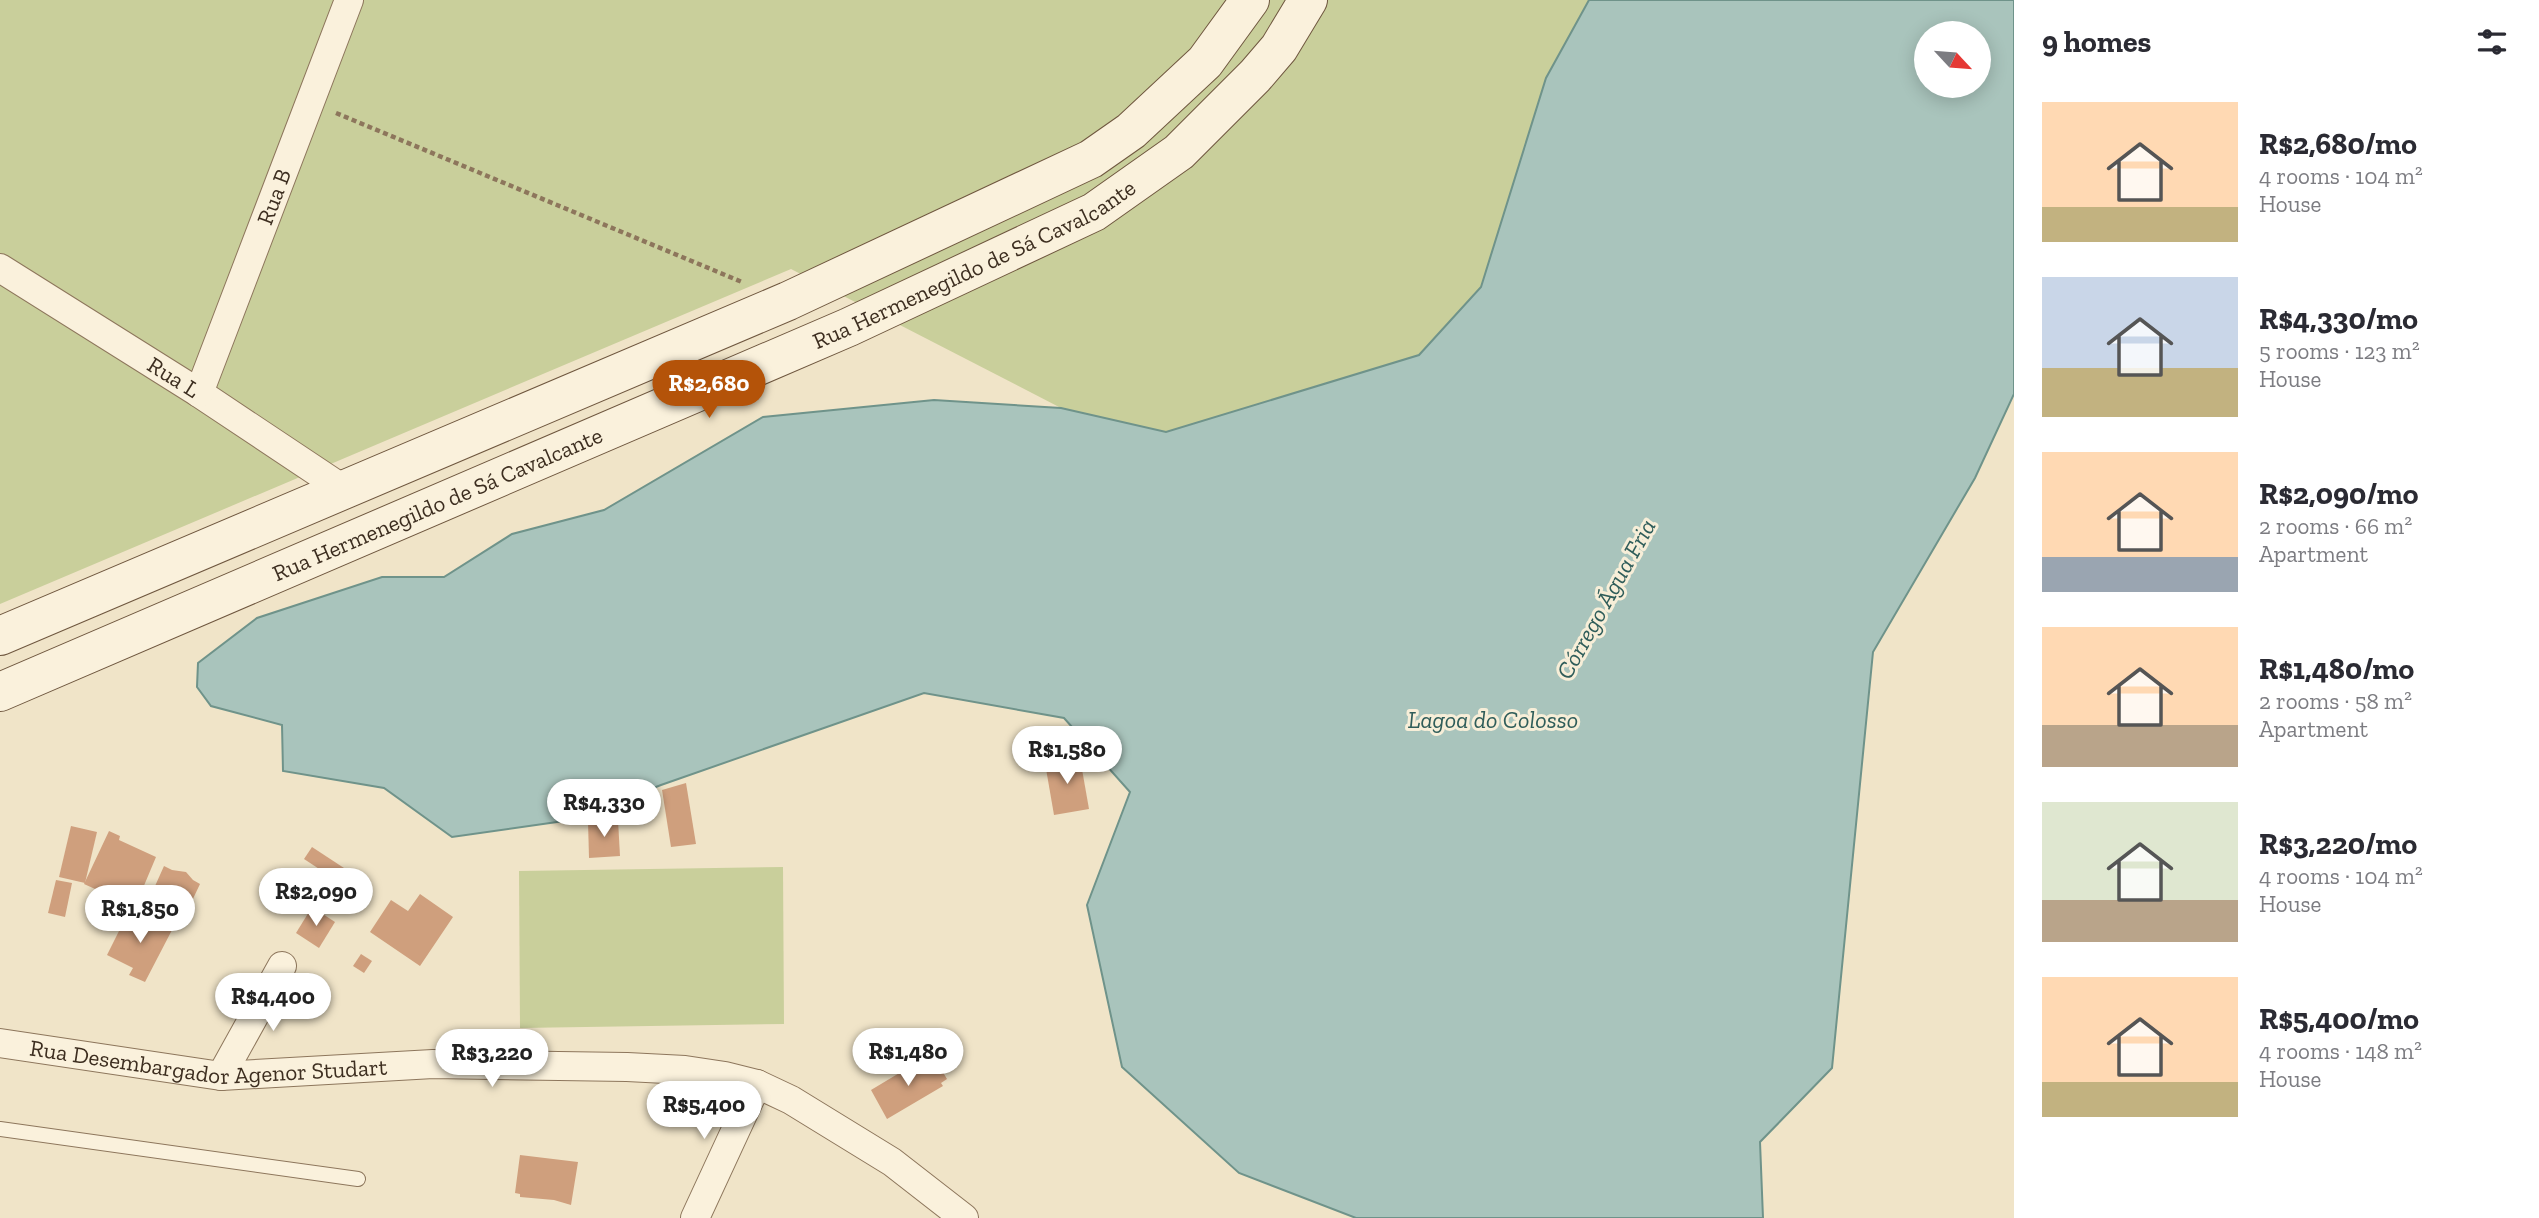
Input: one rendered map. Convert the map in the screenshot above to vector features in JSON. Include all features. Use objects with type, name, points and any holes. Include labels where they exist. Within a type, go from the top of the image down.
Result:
[{"type":"street","name":"Rua B","points":[[199,393],[349,0]]},
{"type":"street","name":"Rua Hermenegildo de Sá Cavalcante","points":[[0,636],[788,301],[1091,159],[1131,131],[1205,62],[1250,0]]},
{"type":"street","name":"Rua Hermenegildo de Sá Cavalcante","points":[[0,692],[849,327],[1094,212],[1179,152],[1255,76],[1279,48],[1308,0]]},
{"type":"street","name":"Rua L","points":[[0,268],[199,393],[343,489]]},
{"type":"street","points":[[221,1076],[282,966]]},
{"type":"street","name":"Rua Desembargador Agenor Studart","points":[[0,1043],[221,1076],[447,1064],[685,1070],[725,1076],[757,1084],[791,1100],[892,1162],[964,1218]]},
{"type":"street","points":[[695,1218],[757,1084]]},
{"type":"lane","points":[[0,1129],[358,1179]]},
{"type":"path","points":[[309,102],[788,301]]},
{"type":"green space","points":[[0,0],[1589,0],[1546,78],[1481,287],[1419,355],[1166,432],[1061,408],[791,269],[0,604]]},
{"type":"green space","points":[[783,867],[784,1024],[520,1028],[519,871]]},
{"type":"water","name":"Lagoa do Colosso","points":[[1589,0],[2014,0],[2014,394],[1975,478],[1873,652],[1832,1068],[1760,1142],[1763,1218],[1356,1218],[1239,1173],[1122,1067],[1087,905],[1130,792],[1064,718],[924,693],[661,785],[571,820],[452,837],[384,788],[283,771],[282,725],[211,706],[197,687],[198,663],[257,618],[382,577],[444,577],[512,534],[604,510],[763,417],[934,400],[1061,408],[1166,432],[1419,355],[1481,287],[1546,78]]},
{"type":"building","points":[[1080,758],[1089,809],[1054,815],[1045,763]]},
{"type":"building","points":[[686,783],[696,844],[671,847],[662,790]]},
{"type":"building","points":[[618,820],[620,856],[589,858],[588,821]]},
{"type":"building","points":[[71,826],[97,832],[85,883],[59,877]]},
{"type":"building","points":[[109,831],[120,836],[119,840],[156,857],[135,907],[84,884]]},
{"type":"building","points":[[312,847],[344,868],[336,880],[304,859]]},
{"type":"building","points":[[164,866],[186,872],[200,884],[181,924],[148,908]]},
{"type":"building","points":[[56,880],[72,883],[65,917],[48,913]]},
{"type":"building","points":[[420,894],[453,917],[420,966],[370,932],[391,900],[408,911]]},
{"type":"building","points":[[312,907],[335,922],[319,948],[296,933]]},
{"type":"building","points":[[133,911],[172,930],[145,982],[129,975],[133,968],[107,955],[122,925],[125,926]]},
{"type":"building","points":[[361,954],[372,961],[364,973],[353,966]]},
{"type":"building","points":[[926,1057],[935,1072],[941,1069],[947,1079],[941,1083],[943,1086],[887,1119],[871,1090]]},
{"type":"building","points":[[520,1155],[578,1162],[571,1205],[554,1200],[520,1197],[520,1194],[515,1193]]},
{"type":"water label","name":"Córrego Água Fria","points":[[1606,599]]}]
